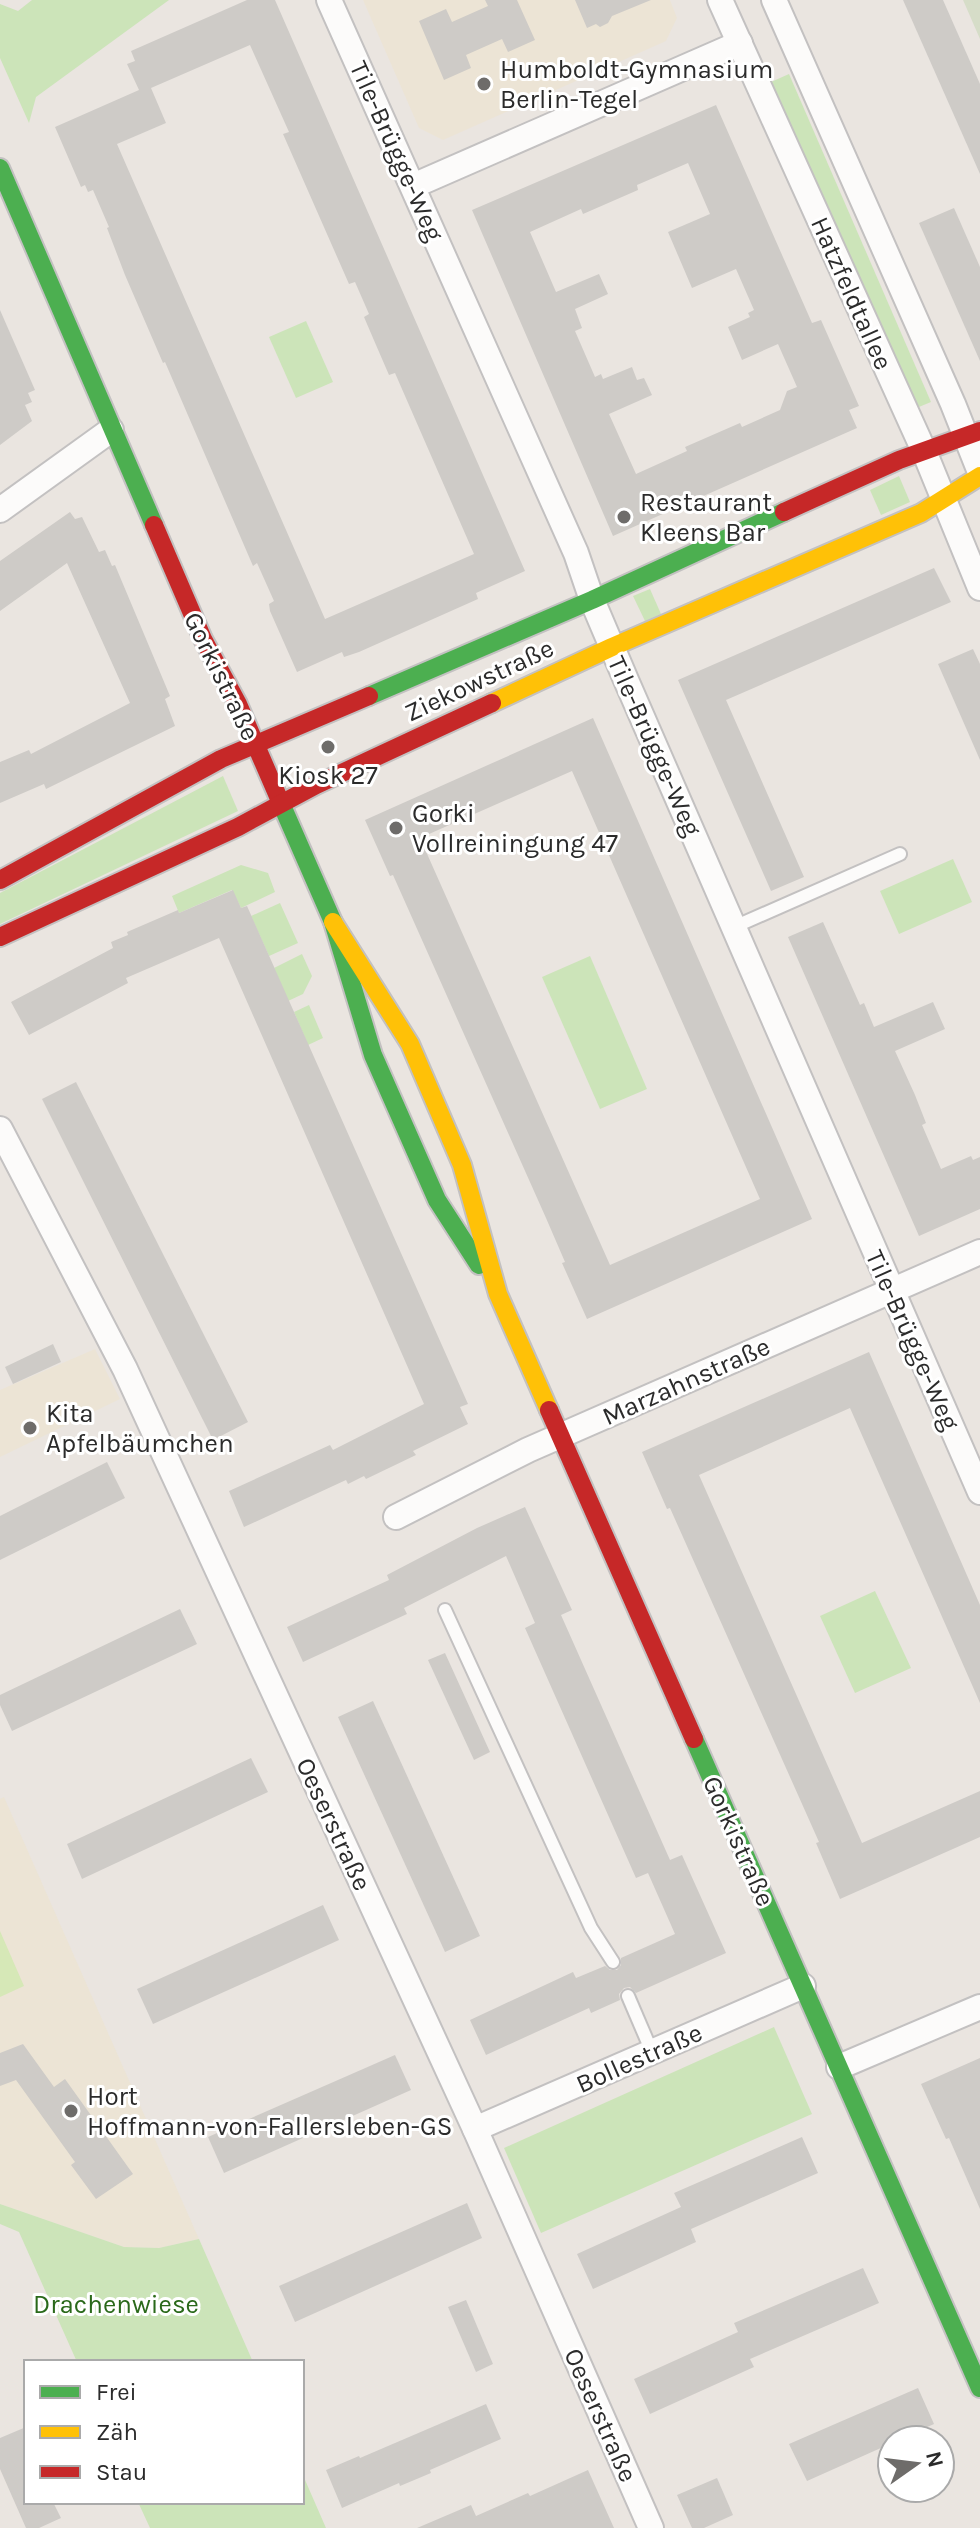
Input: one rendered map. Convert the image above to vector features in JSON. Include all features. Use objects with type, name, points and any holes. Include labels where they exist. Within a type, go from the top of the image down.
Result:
[{"type":"main road","name":"Gorkistraße","points":[[0,168],[203,639],[238,704],[333,922],[373,1055],[437,1200],[498,1294]]},
{"type":"main road","name":"Ziekowstraße","points":[[0,880],[221,759],[592,600],[899,460],[972,434]]},
{"type":"main road","name":"Ziekowstraße","points":[[0,937],[612,647],[921,513],[980,474]]},
{"type":"main road","name":"Gorkistraße","points":[[333,922],[410,1044],[462,1165],[498,1294],[980,2388]]},
{"type":"street","name":"Tile-Brügge-Weg","points":[[329,0],[576,553],[612,647],[980,1492]]},
{"type":"street","name":"Hatzfeldtallee","points":[[720,0],[924,451],[980,588]]},
{"type":"street","name":"Hatzfeldtallee","points":[[774,0],[953,404],[972,434],[980,474]]},
{"type":"street","points":[[413,186],[740,43]]},
{"type":"street","points":[[0,510],[111,430]]},
{"type":"street","name":"Oeserstraße","points":[[0,1129],[125,1369],[475,2129],[651,2528]]},
{"type":"street","name":"Marzahnstraße","points":[[396,1517],[528,1450],[980,1252]]},
{"type":"street","name":"Bollestraße","points":[[475,2129],[803,1986]]},
{"type":"street","points":[[839,2067],[980,2007]]},
{"type":"lane","points":[[734,927],[900,854]]},
{"type":"lane","points":[[445,1610],[591,1928],[613,1962]]},
{"type":"lane","points":[[628,1996],[652,2052]]},
{"type":"shaded area","name":"Humboldt-Gymnasium Berlin-Tegel","points":[[363,0],[670,0],[677,18],[666,41],[443,140],[419,128]]},
{"type":"shaded area","name":"Kita Apfelbäumchen","points":[[95,1349],[120,1399],[0,1457],[0,1390]]},
{"type":"shaded area","name":"Hort Hoffmann-von-Fallersleben-GS","points":[[4,1797],[199,2239],[159,2248],[124,2247],[0,2204],[0,1799]]},
{"type":"green space","points":[[32,0],[169,0],[36,97],[29,123],[0,58],[0,4],[18,11]]},
{"type":"green space","points":[[963,0],[980,0],[980,39]]},
{"type":"green space","points":[[789,74],[931,402],[914,409],[771,82]]},
{"type":"green space","points":[[306,321],[333,382],[296,398],[269,337]]},
{"type":"green space","points":[[899,476],[910,502],[881,515],[870,490]]},
{"type":"green space","points":[[650,589],[661,614],[645,621],[633,596]]},
{"type":"green space","points":[[223,776],[238,811],[0,924],[0,893]]},
{"type":"green space","points":[[953,859],[972,902],[899,934],[880,891]]},
{"type":"green space","points":[[241,865],[268,873],[275,892],[241,908],[232,890],[179,913],[172,896]]},
{"type":"green space","points":[[280,903],[298,943],[269,956],[251,916]]},
{"type":"green space","points":[[302,954],[312,976],[303,994],[288,1001],[274,968]]},
{"type":"green space","points":[[590,956],[647,1089],[600,1109],[542,977]]},
{"type":"green space","points":[[309,1005],[323,1038],[308,1045],[294,1012]]},
{"type":"green space","points":[[875,1591],[911,1668],[855,1693],[820,1616]]},
{"type":"green space","points":[[0,1931],[24,1986],[0,1997]]},
{"type":"green space","points":[[774,2027],[812,2114],[541,2233],[504,2148]]},
{"type":"green space","name":"Drachenwiese","points":[[0,2204],[124,2247],[159,2248],[199,2239],[252,2360],[76,2360],[19,2232],[0,2224]]},
{"type":"green space","points":[[304,2478],[326,2528],[150,2528],[139,2504],[304,2504]]},
{"type":"building","points":[[247,0],[275,0],[525,571],[476,593],[478,599],[359,652],[344,657],[342,652],[297,672],[270,611],[269,604],[274,601],[257,563],[253,566],[163,363],[93,190],[88,192],[85,185],[81,187],[55,127],[139,90],[127,64],[135,61],[131,51]],"holes":[[[250,45],[289,132],[283,134],[349,284],[355,282],[369,314],[364,317],[389,375],[395,373],[474,554],[325,619],[117,144],[166,123],[151,88]]]},
{"type":"building","points":[[485,0],[517,0],[535,40],[508,52],[502,39],[466,55],[471,68],[444,80],[419,21],[446,9],[452,22],[488,6]]},
{"type":"building","points":[[575,0],[651,0],[612,16],[608,23],[600,27],[596,24],[587,28]]},
{"type":"building","points":[[903,0],[943,0],[980,84],[980,174]]},
{"type":"building","points":[[716,105],[812,323],[821,320],[859,406],[849,410],[857,428],[613,536],[472,210]],"holes":[[[688,163],[710,214],[668,232],[692,288],[736,269],[754,310],[748,313],[750,317],[728,327],[742,360],[778,344],[797,387],[787,391],[780,410],[742,427],[740,423],[685,447],[687,451],[636,474],[609,414],[652,395],[644,378],[637,380],[632,367],[603,379],[601,374],[595,377],[575,331],[582,328],[575,309],[608,294],[599,274],[556,292],[530,232],[581,209],[583,214],[638,190],[637,185]]]},
{"type":"building","points":[[954,208],[980,267],[980,361],[919,223]]},
{"type":"building","points":[[0,310],[35,390],[28,393],[32,402],[25,405],[32,421],[0,445]]},
{"type":"building","points":[[70,512],[75,519],[82,517],[99,552],[105,550],[112,566],[115,565],[170,696],[165,699],[175,726],[46,789],[44,784],[0,803],[0,762],[29,750],[31,754],[130,703],[67,563],[0,611],[0,561]]},
{"type":"building","points":[[934,568],[951,602],[726,700],[804,877],[771,891],[678,680]]},
{"type":"building","points":[[973,649],[980,664],[980,760],[938,664]]},
{"type":"building","points":[[593,718],[812,1219],[587,1319],[546,1218],[393,875],[390,876],[365,820]],"holes":[[[572,771],[760,1199],[610,1265],[420,838]]]},
{"type":"building","points":[[233,890],[241,908],[247,906],[468,1404],[460,1407],[468,1424],[413,1451],[416,1455],[366,1479],[364,1476],[348,1484],[346,1480],[244,1527],[229,1491],[330,1445],[333,1450],[424,1404],[219,938],[126,978],[128,983],[29,1035],[11,1002],[113,948],[111,942],[128,935],[127,932]]},
{"type":"building","points":[[823,922],[860,1005],[864,1003],[874,1027],[933,1002],[945,1029],[895,1051],[926,1123],[922,1125],[941,1169],[971,1156],[973,1160],[980,1157],[980,1209],[919,1236],[788,937]]},
{"type":"building","points":[[76,1082],[248,1422],[213,1440],[42,1099]]},
{"type":"building","points":[[53,1344],[61,1362],[13,1384],[5,1367]]},
{"type":"building","points":[[869,1352],[980,1605],[980,1703],[850,1408],[699,1475],[862,1843],[980,1791],[980,1837],[840,1899],[816,1843],[819,1842],[642,1452]]},
{"type":"building","points":[[107,1462],[125,1498],[0,1560],[0,1516]]},
{"type":"building","points":[[525,1507],[572,1610],[561,1615],[670,1860],[682,1855],[726,1953],[636,1993],[630,1987],[624,1988],[619,1994],[620,2000],[591,2013],[589,2008],[486,2055],[470,2020],[573,1972],[576,1978],[605,1966],[617,1970],[621,1958],[675,1934],[648,1873],[636,1878],[525,1628],[535,1623],[506,1556],[404,1608],[407,1614],[303,1662],[287,1627],[389,1580],[387,1575]]},
{"type":"building","points":[[180,1609],[197,1644],[12,1731],[0,1705],[0,1695]]},
{"type":"building","points":[[445,1653],[490,1752],[474,1760],[428,1660]]},
{"type":"building","points":[[373,1701],[480,1936],[445,1952],[338,1717]]},
{"type":"building","points":[[251,1758],[268,1792],[82,1879],[67,1844]]},
{"type":"building","points":[[323,1905],[339,1940],[153,2024],[137,1989]]},
{"type":"building","points":[[23,2044],[54,2087],[65,2079],[133,2174],[96,2199],[71,2165],[75,2162],[16,2080],[0,2086],[0,2053]]},
{"type":"building","points":[[395,2055],[411,2090],[224,2173],[208,2137]]},
{"type":"building","points":[[980,2058],[980,2209],[921,2084]]},
{"type":"building","points":[[802,2137],[818,2173],[691,2229],[696,2242],[593,2289],[577,2254],[681,2207],[674,2193]]},
{"type":"building","points":[[467,2203],[482,2238],[295,2322],[279,2286]]},
{"type":"building","points":[[863,2268],[879,2303],[750,2359],[754,2367],[650,2414],[634,2379],[738,2332],[734,2323]]},
{"type":"building","points":[[466,2300],[493,2364],[476,2372],[448,2307]]},
{"type":"building","points":[[918,2388],[934,2424],[876,2424],[876,2450],[807,2481],[789,2444]]},
{"type":"building","points":[[486,2404],[501,2439],[430,2470],[431,2473],[400,2486],[399,2483],[342,2508],[326,2470]]},
{"type":"building","points":[[24,2428],[24,2504],[54,2504],[61,2518],[39,2528],[26,2528],[0,2469],[0,2438]]},
{"type":"building","points":[[588,2470],[614,2528],[417,2528],[471,2505],[476,2516]]},
{"type":"building","points":[[717,2478],[733,2515],[704,2528],[692,2528],[677,2495]]},
{"type":"traffic: fast","points":[[0,168],[154,525]]},
{"type":"traffic: fast","points":[[369,696],[592,600],[784,512]]},
{"type":"traffic: fast","points":[[280,801],[333,922],[373,1055],[437,1200],[479,1265]]},
{"type":"traffic: fast","points":[[694,1739],[980,2388]]},
{"type":"traffic: slow","points":[[492,703],[612,647],[921,513],[980,476]]},
{"type":"traffic: slow","points":[[333,922],[410,1044],[462,1165],[498,1294],[549,1410]]},
{"type":"traffic: jam","points":[[784,512],[899,460],[980,431]]},
{"type":"traffic: jam","points":[[154,525],[203,639],[238,704],[280,801]]},
{"type":"traffic: jam","points":[[0,880],[221,759],[369,696]]},
{"type":"traffic: jam","points":[[0,937],[238,827],[316,785],[492,703]]},
{"type":"traffic: jam","points":[[549,1410],[694,1739]]},
{"type":"place","name":"Humboldt-Gymnasium Berlin-Tegel","points":[[484,84]]},
{"type":"place","name":"Restaurant Kleens Bar","points":[[624,517]]},
{"type":"place","name":"Kiosk 27","points":[[328,747]]},
{"type":"place","name":"Gorki Vollreiningung 47","points":[[396,828]]},
{"type":"place","name":"Kita Apfelbäumchen","points":[[30,1428]]},
{"type":"place","name":"Hort Hoffmann-von-Fallersleben-GS","points":[[71,2111]]}]
